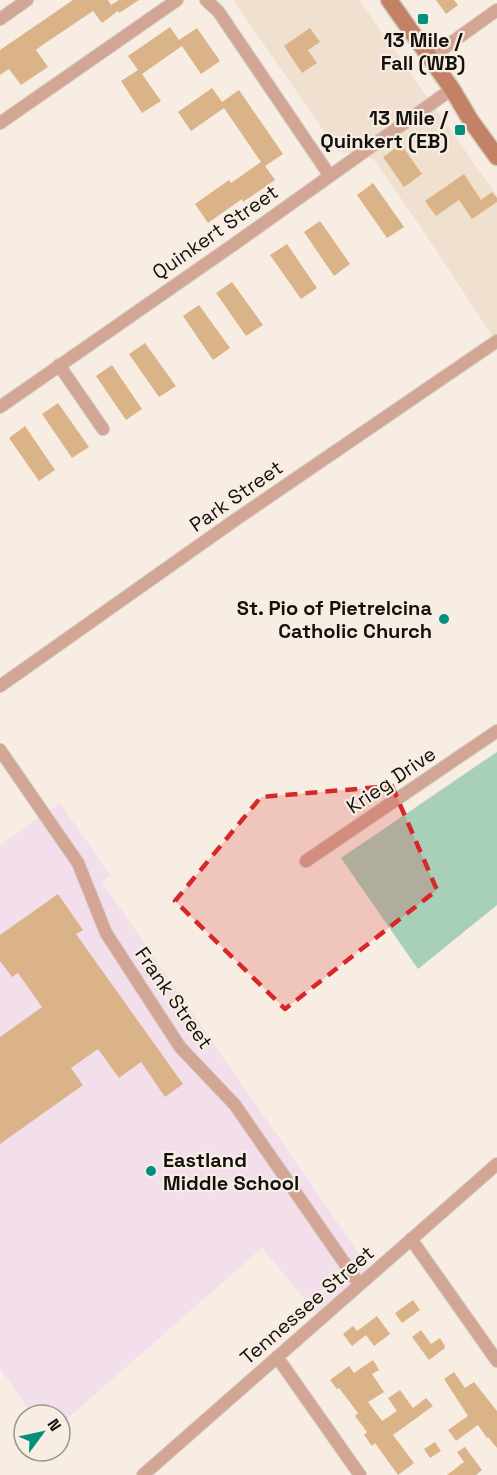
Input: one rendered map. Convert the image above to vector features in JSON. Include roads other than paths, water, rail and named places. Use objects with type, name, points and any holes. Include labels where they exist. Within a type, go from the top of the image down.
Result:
[{"type":"main road","points":[[389,0],[497,157]]},
{"type":"street","points":[[0,19],[27,0]]},
{"type":"street","points":[[0,123],[177,0]]},
{"type":"street","points":[[206,0],[218,11],[330,176]]},
{"type":"street","points":[[430,58],[497,10]]},
{"type":"street","name":"Quinkert Street","points":[[0,407],[452,89]]},
{"type":"street","name":"Park Street","points":[[0,686],[235,520],[497,341]]},
{"type":"street","points":[[60,365],[103,429]]},
{"type":"street","name":"Krieg Drive","points":[[306,861],[497,731]]},
{"type":"street","name":"Frank Street","points":[[0,750],[78,863],[106,933],[180,1047],[235,1105],[359,1284]]},
{"type":"street","name":"Tennessee Street","points":[[146,1474],[497,1164]]},
{"type":"street","points":[[411,1239],[497,1361]]},
{"type":"street","points":[[277,1357],[360,1475]]},
{"type":"place","name":"13 Mile / Fall (WB)","points":[[423,19]]},
{"type":"place","name":"13 Mile / Quinkert (EB)","points":[[460,130]]},
{"type":"place","name":"St. Pio of Pietrelcina Catholic Church","points":[[444,619]]},
{"type":"place","name":"Eastland Middle School","points":[[151,1171]]}]
